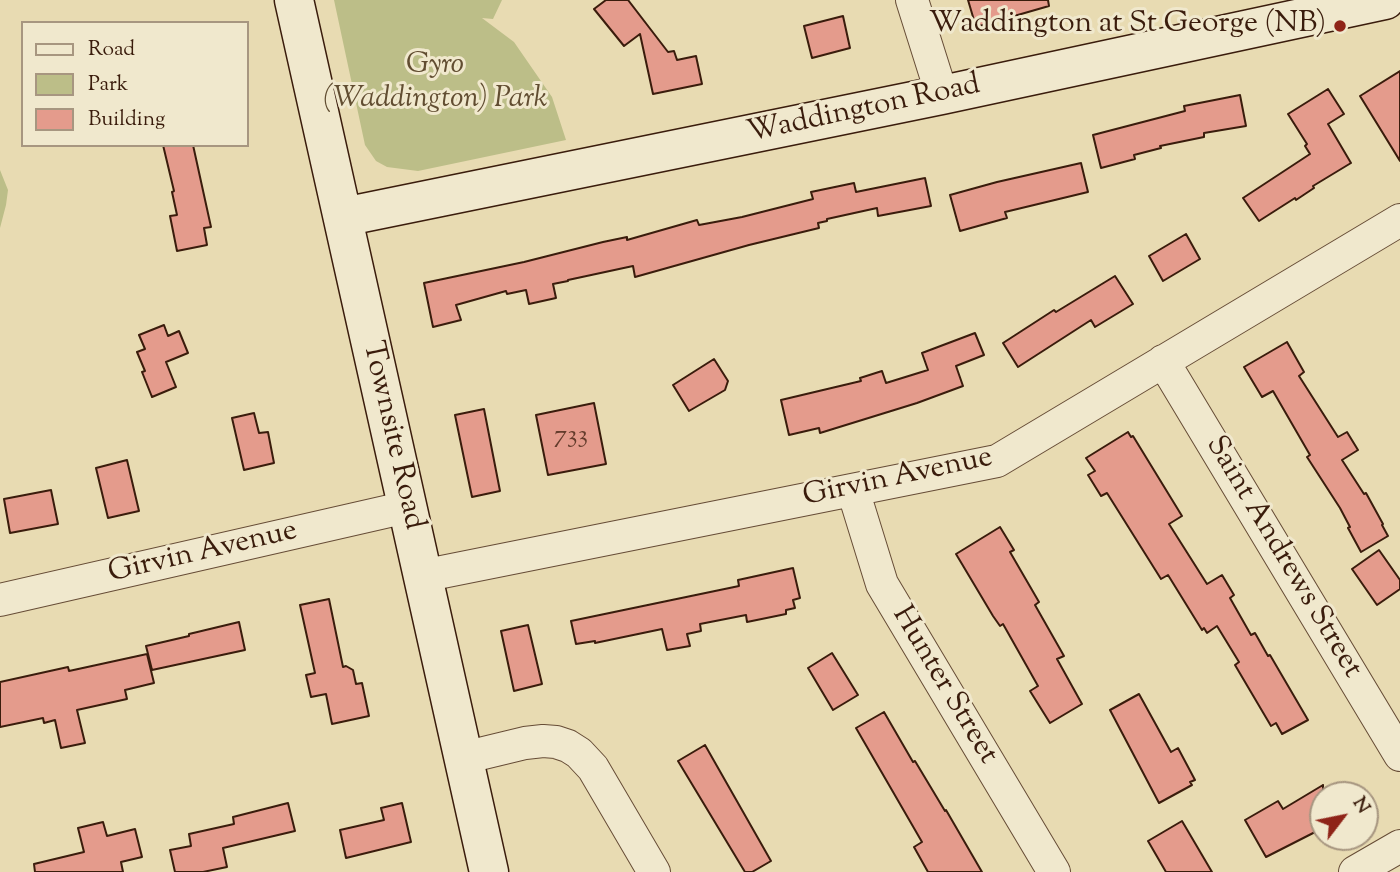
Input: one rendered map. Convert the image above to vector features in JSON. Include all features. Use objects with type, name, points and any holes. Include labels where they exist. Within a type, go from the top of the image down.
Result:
[{"type":"street","name":"Townsite Road","points":[[294,0],[489,872]]},
{"type":"street","points":[[912,0],[942,95]]},
{"type":"street","name":"Waddington Road","points":[[343,217],[942,95],[1315,7],[1385,0]]},
{"type":"street","name":"Girvin Avenue","points":[[422,576],[997,461],[1400,220]]},
{"type":"street","name":"Saint Andrews Street","points":[[1163,361],[1400,755]]},
{"type":"street","name":"Hunter Street","points":[[853,490],[882,584],[1054,872]]},
{"type":"street","name":"Girvin Avenue","points":[[0,600],[407,507]]},
{"type":"street","points":[[463,758],[525,743],[543,741],[568,746],[587,760],[654,872]]},
{"type":"street","points":[[1354,872],[1400,846]]},
{"type":"green space","name":"Gyro (Waddington) Park","points":[[334,0],[502,0],[493,19],[482,18],[514,42],[552,97],[566,140],[418,171],[387,167],[376,161],[365,145]]},
{"type":"green space","points":[[0,170],[8,190],[0,228]]},
{"type":"building","points":[[606,0],[628,0],[668,52],[674,51],[677,60],[696,56],[702,84],[653,94],[640,34],[624,46],[594,9]]},
{"type":"building","points":[[968,0],[1048,0],[1049,6],[976,27]]},
{"type":"building","points":[[843,16],[850,48],[812,58],[804,26]]},
{"type":"building","points":[[1400,71],[1400,161],[1360,96]]},
{"type":"building","points":[[1328,89],[1344,114],[1328,124],[1351,163],[1259,221],[1243,198],[1310,154],[1305,146],[1307,144],[1288,114]]},
{"type":"building","points":[[1240,95],[1246,126],[1204,133],[1204,137],[1160,146],[1161,148],[1134,155],[1135,159],[1101,168],[1093,135],[1185,111],[1184,106]]},
{"type":"building","points":[[163,147],[193,147],[211,227],[204,228],[207,245],[177,251],[170,216],[177,215],[172,192],[174,191]]},
{"type":"building","points":[[1081,163],[1088,192],[1005,212],[1007,218],[960,231],[950,195]]},
{"type":"building","points":[[925,178],[931,206],[878,216],[877,208],[827,219],[818,223],[819,228],[635,277],[633,266],[568,280],[553,284],[556,298],[529,304],[526,290],[507,294],[506,291],[456,305],[461,320],[433,327],[424,283],[603,242],[627,237],[627,240],[697,220],[699,225],[742,217],[813,199],[811,192],[854,183],[856,192]]},
{"type":"building","points":[[1186,234],[1200,259],[1163,281],[1149,256]]},
{"type":"building","points":[[1115,276],[1133,304],[1095,327],[1091,320],[1018,367],[1003,343],[1054,310],[1056,312]]},
{"type":"building","points":[[164,325],[168,336],[179,331],[188,353],[166,362],[176,387],[152,397],[137,352],[145,349],[139,335]]},
{"type":"building","points":[[975,333],[984,355],[956,366],[963,386],[820,433],[819,428],[789,435],[781,400],[861,381],[860,378],[882,371],[886,383],[928,370],[922,353]]},
{"type":"building","points":[[1287,342],[1304,372],[1299,376],[1338,437],[1347,432],[1358,450],[1342,460],[1364,494],[1366,493],[1388,536],[1361,552],[1340,508],[1307,457],[1310,455],[1273,391],[1262,397],[1244,367]]},
{"type":"building","points":[[714,359],[728,381],[725,390],[689,411],[673,385]]},
{"type":"building","points":[[594,403],[606,464],[548,475],[536,415]]},
{"type":"building","points":[[484,409],[500,491],[472,497],[455,415]]},
{"type":"building","points":[[254,413],[259,433],[268,432],[274,463],[244,470],[232,418]]},
{"type":"building","points":[[1128,432],[1182,516],[1169,524],[1207,584],[1222,575],[1234,595],[1230,598],[1251,635],[1255,633],[1268,656],[1270,655],[1308,720],[1282,734],[1276,723],[1271,726],[1235,665],[1239,662],[1217,626],[1207,633],[1204,628],[1202,630],[1168,575],[1161,579],[1107,493],[1101,496],[1088,475],[1095,471],[1086,458]]},
{"type":"building","points":[[127,460],[139,511],[108,518],[96,468]]},
{"type":"building","points":[[51,490],[58,524],[10,533],[4,499]]},
{"type":"building","points":[[1000,527],[1014,550],[1010,552],[1039,602],[1035,605],[1064,656],[1057,659],[1082,704],[1050,723],[1030,691],[1038,686],[1003,624],[1000,626],[993,616],[956,554]]},
{"type":"building","points":[[1379,550],[1400,580],[1400,589],[1377,605],[1352,569]]},
{"type":"building","points":[[793,568],[800,598],[793,600],[795,608],[786,610],[786,614],[747,622],[746,615],[700,624],[701,631],[687,634],[690,646],[667,650],[662,629],[595,643],[576,644],[571,621],[739,586],[738,580]]},
{"type":"building","points":[[329,599],[343,667],[353,670],[356,684],[362,683],[369,716],[332,724],[326,694],[311,697],[306,675],[315,673],[300,605]]},
{"type":"building","points":[[239,622],[245,650],[152,670],[146,646]]},
{"type":"building","points":[[528,625],[542,684],[514,691],[501,631]]},
{"type":"building","points":[[832,653],[858,695],[833,710],[808,668]]},
{"type":"building","points":[[147,654],[154,683],[125,690],[127,699],[77,710],[85,743],[61,748],[55,720],[44,723],[43,718],[0,727],[0,682],[68,667],[69,671]]},
{"type":"building","points":[[1139,694],[1171,752],[1178,748],[1195,780],[1190,782],[1192,785],[1159,803],[1110,710]]},
{"type":"building","points":[[884,712],[982,872],[928,872],[914,847],[922,842],[856,728]]},
{"type":"building","points":[[705,745],[771,861],[752,872],[745,872],[678,761]]},
{"type":"building","points":[[1309,793],[1309,835],[1266,857],[1245,820],[1278,801],[1283,809]]},
{"type":"building","points":[[288,803],[295,831],[223,848],[227,867],[203,872],[175,872],[170,850],[191,846],[189,834],[234,824],[233,817]]},
{"type":"building","points":[[402,803],[411,842],[346,858],[340,830],[384,820],[381,808]]},
{"type":"building","points":[[1182,821],[1212,872],[1166,872],[1148,841]]},
{"type":"building","points":[[103,822],[107,836],[135,829],[142,857],[121,862],[123,872],[35,872],[34,864],[84,852],[78,828]]},
{"type":"place","name":"Waddington at St George (NB)","points":[[1340,26]]}]
